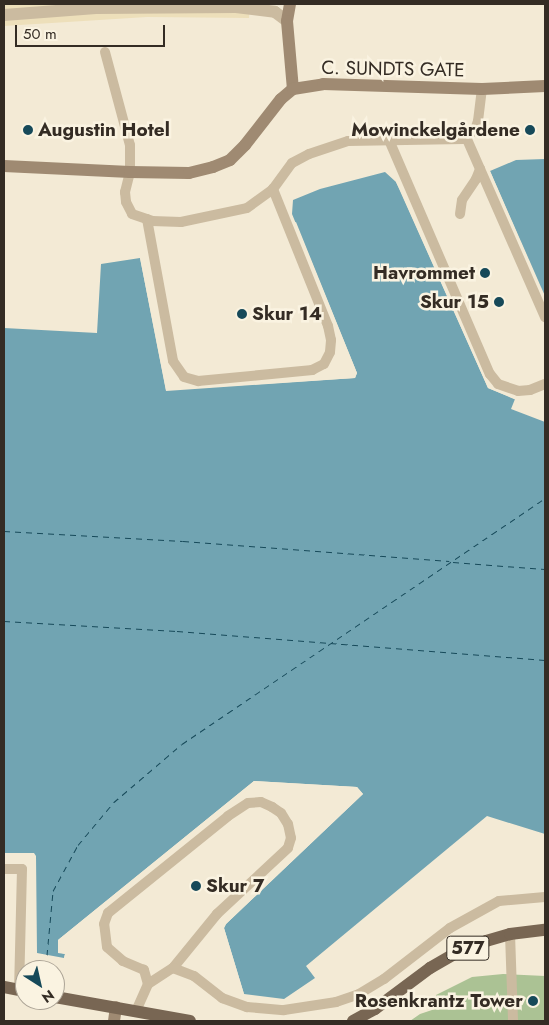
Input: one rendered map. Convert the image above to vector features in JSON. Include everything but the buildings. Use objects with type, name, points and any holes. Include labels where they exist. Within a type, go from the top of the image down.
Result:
[{"type":"main road","points":[[4,166],[190,173],[230,160],[245,145],[281,98],[292,90],[287,22],[290,4]]},
{"type":"main road","name":"C. SUNDTS GATE","points":[[292,90],[323,84],[482,89],[545,86]]},
{"type":"main road","name":"577","points":[[352,1021],[375,1009],[430,968],[458,952],[510,934],[545,930]]},
{"type":"main road","points":[[65,999],[190,1021]]},
{"type":"main road","points":[[114,1021],[116,1007]]},
{"type":"street","points":[[4,15],[97,14],[264,7],[287,22]]},
{"type":"lane","points":[[105,52],[130,145],[130,172],[125,192],[126,202],[132,214],[146,219],[180,222],[247,208],[273,189],[283,172],[292,163],[309,154],[348,142],[463,139],[475,130],[482,89]]},
{"type":"lane","points":[[466,137],[545,317]]},
{"type":"lane","points":[[389,140],[490,374],[498,384],[518,390],[530,390],[545,384]]},
{"type":"lane","points":[[460,214],[462,200],[476,179],[480,169]]},
{"type":"lane","points":[[146,219],[173,361],[184,377],[198,381],[312,370],[324,364],[330,352],[331,340],[328,326],[273,189]]},
{"type":"lane","points":[[136,1010],[148,984],[173,968],[217,914],[288,848],[291,838],[288,824],[272,807],[262,802],[248,803],[228,816],[108,913],[104,924],[107,947],[124,961],[144,970],[148,984]]},
{"type":"lane","points":[[4,869],[22,869],[22,960]]},
{"type":"lane","points":[[173,968],[194,976],[222,998],[248,1008],[284,1010],[336,1002],[358,994],[384,979],[450,928],[499,901],[545,897]]},
{"type":"lane","points":[[510,934],[513,1021]]},
{"type":"green space","points":[[503,974],[545,976],[545,1021],[410,1021],[420,1014],[438,1008],[436,995],[472,977]]},
{"type":"shaded area","points":[[250,4],[249,18],[147,17],[4,26],[4,5]]},
{"type":"water","points":[[545,159],[545,296],[490,171],[516,160]]},
{"type":"water","points":[[385,172],[396,182],[400,190],[488,388],[545,412],[545,834],[487,816],[306,966],[315,978],[284,999],[244,994],[224,928],[226,924],[363,794],[357,787],[254,781],[58,940],[58,952],[65,954],[64,958],[37,953],[36,856],[34,853],[4,853],[4,328],[97,333],[101,264],[140,258],[166,390],[355,378],[357,373],[292,214],[293,200],[320,189]]},
{"type":"pier","points":[[487,171],[490,171],[545,298],[543,297]]},
{"type":"pier","points":[[399,181],[490,386],[545,409],[545,422],[511,409],[515,399],[488,388],[396,182]]},
{"type":"pier","points":[[296,222],[357,373],[355,378],[166,391],[140,258],[142,257],[168,388],[353,375],[354,373],[293,223]]},
{"type":"pier","points":[[254,781],[357,787],[363,794],[226,924],[224,928],[244,994],[241,993],[222,929],[224,923],[360,794],[356,790],[255,783],[60,941],[61,951],[67,952],[67,959],[64,958],[65,954],[58,953],[58,940]]},
{"type":"ferry route","points":[[47,955],[53,891],[78,845],[114,802],[182,744],[545,498]]},
{"type":"ferry route","points":[[4,531],[183,541],[449,561]]},
{"type":"ferry route","points":[[453,562],[545,569]]},
{"type":"ferry route","points":[[4,621],[177,631],[545,660]]},
{"type":"place","name":"Augustin Hotel","points":[[28,130]]},
{"type":"place","name":"Mowinckelgårdene","points":[[530,130]]},
{"type":"place","name":"Havrommet","points":[[485,273]]},
{"type":"place","name":"Skur 15","points":[[499,302]]},
{"type":"place","name":"Skur 14","points":[[242,314]]},
{"type":"place","name":"Skur 7","points":[[196,886]]},
{"type":"place","name":"Rosenkrantz Tower","points":[[533,1001]]}]
